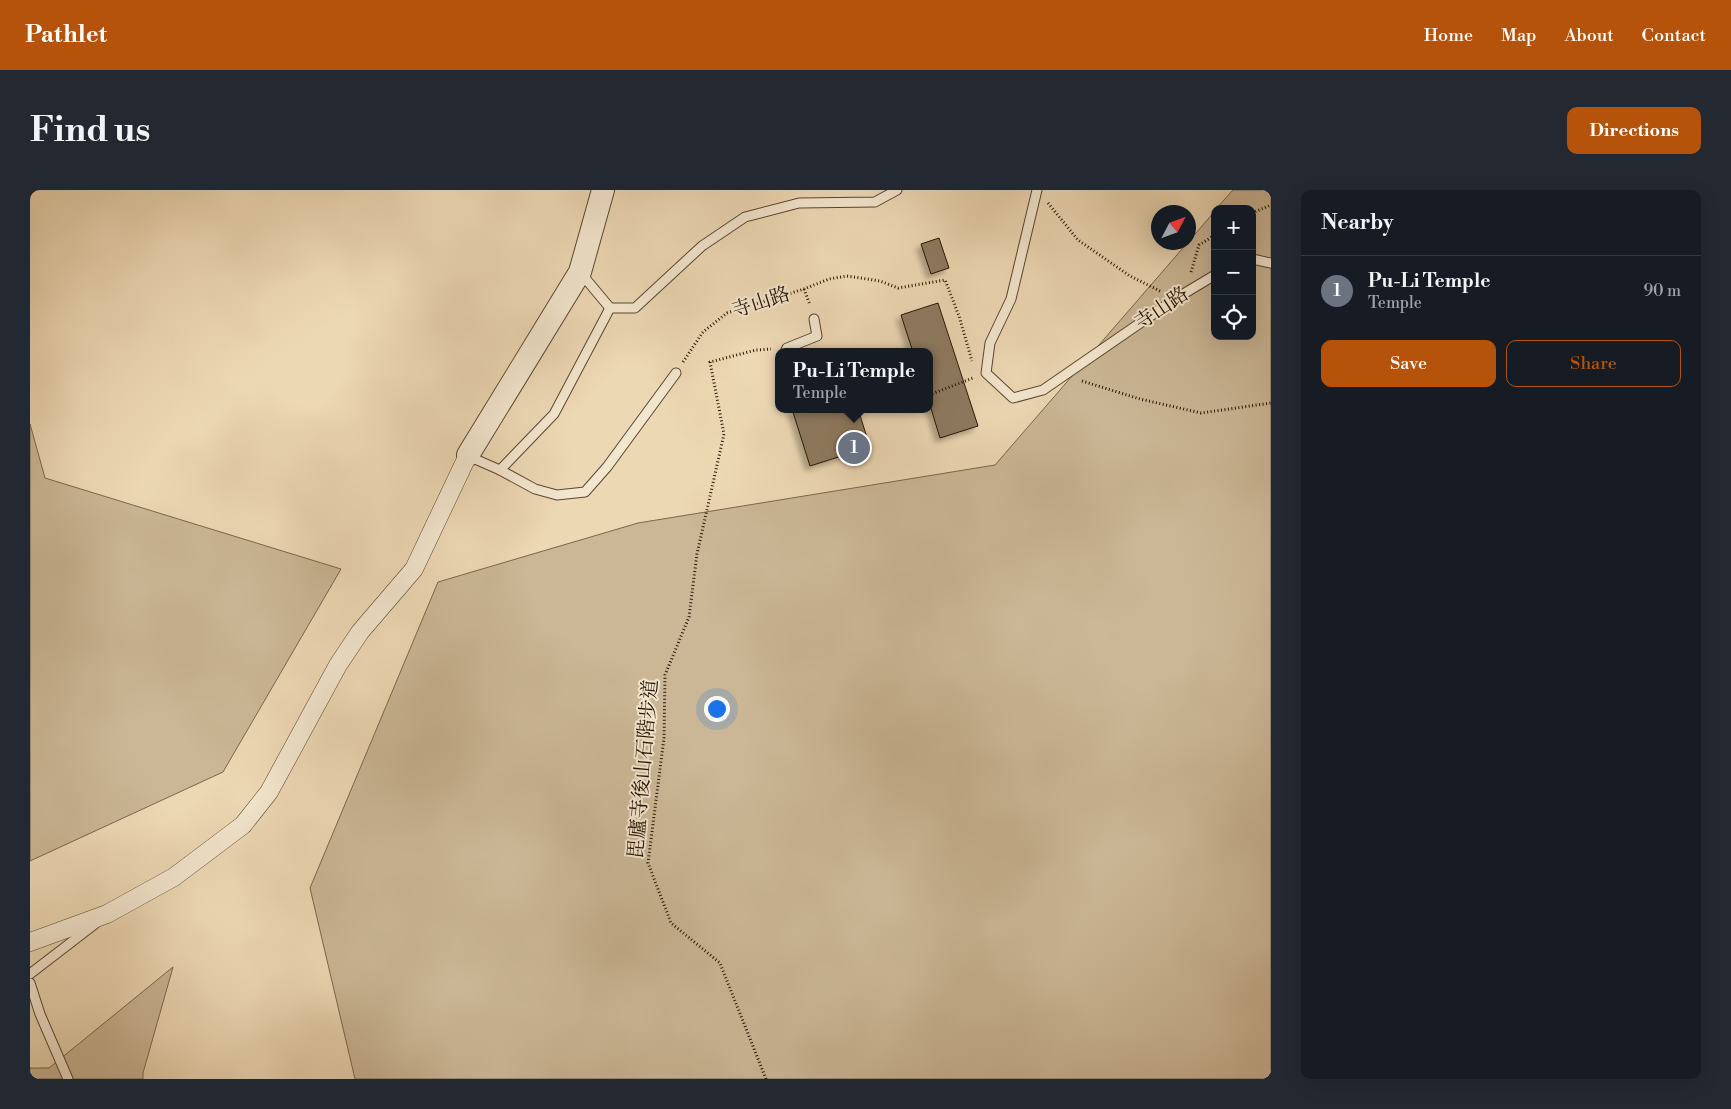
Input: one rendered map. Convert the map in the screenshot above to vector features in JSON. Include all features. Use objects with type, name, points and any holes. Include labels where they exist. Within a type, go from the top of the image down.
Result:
[{"type":"street","points":[[30,942],[107,914],[174,877],[244,825],[269,792],[338,665],[360,632],[414,569],[468,455],[580,272],[603,190]]},
{"type":"lane","points":[[610,308],[635,308],[702,246],[745,217],[799,203],[874,202],[897,190]]},
{"type":"lane","points":[[986,373],[990,343],[1011,299],[1037,190]]},
{"type":"lane","points":[[1256,260],[1271,263]]},
{"type":"lane","points":[[580,272],[610,308]]},
{"type":"lane","name":"寺山路","points":[[986,373],[1013,398],[1043,390],[1175,299],[1211,277]]},
{"type":"lane","points":[[500,470],[554,414],[610,308]]},
{"type":"lane","points":[[790,348],[817,336],[814,319]]},
{"type":"lane","points":[[468,455],[535,489],[557,495],[585,492],[607,468],[676,373]]},
{"type":"lane","points":[[30,974],[107,914]]},
{"type":"lane","points":[[30,983],[40,1014],[68,1079]]},
{"type":"path","points":[[1045,198],[1078,240],[1130,276],[1175,299],[1190,277],[1199,245],[1211,238]]},
{"type":"path","points":[[1256,211],[1271,205]]},
{"type":"path","name":"寺山路","points":[[676,373],[703,332],[727,313],[847,276],[880,281],[898,288],[945,280],[959,316],[972,361],[986,373]]},
{"type":"path","name":"毘廬寺後山石階步道","points":[[766,1079],[720,963],[671,923],[648,863],[664,738],[665,675],[689,616],[697,554],[724,434],[710,362],[756,350],[775,350]]},
{"type":"path","points":[[933,393],[986,373]]},
{"type":"path","points":[[1051,385],[1080,380],[1140,399],[1201,413],[1271,403]]},
{"type":"path","points":[[1269,1079],[1271,1074]]},
{"type":"shaded area","points":[[1233,190],[1271,190],[1271,1079],[355,1079],[310,888],[438,582],[638,523],[995,465],[1181,250],[1196,250],[1196,233],[1211,216],[1211,340],[1256,340],[1256,205],[1220,205]]},
{"type":"shaded area","points":[[30,424],[45,478],[341,569],[223,772],[30,861]]},
{"type":"shaded area","points":[[173,967],[143,1073],[143,1079],[30,1079],[30,1068],[49,1068]]},
{"type":"building","points":[[939,238],[949,268],[931,274],[921,244]]},
{"type":"building","points":[[938,303],[978,426],[940,438],[932,413],[933,348],[912,348],[901,315]]},
{"type":"building","points":[[793,413],[859,413],[870,447],[810,466]]},
{"type":"place","name":"Pu-Li Temple","points":[[854,448]]}]
